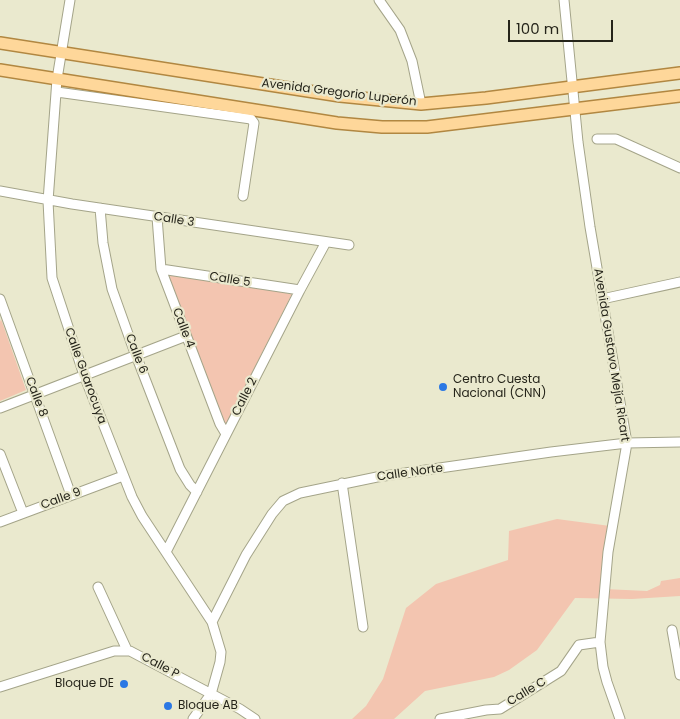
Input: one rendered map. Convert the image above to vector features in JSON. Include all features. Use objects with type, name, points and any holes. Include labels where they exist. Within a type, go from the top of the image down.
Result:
[{"type":"main road","name":"Avenida Gregorio Luperón","points":[[0,43],[340,96],[421,104],[477,99],[680,73]]},
{"type":"main road","name":"Avenida Gregorio Luperón","points":[[0,70],[337,123],[382,127],[427,127],[680,96]]},
{"type":"street","name":"Calle Guarocuya","points":[[70,0],[56,92],[48,201],[52,278],[84,375],[123,476],[142,516],[212,622],[221,652],[220,662],[211,694],[193,719]]},
{"type":"street","points":[[379,0],[400,30],[412,61],[421,104]]},
{"type":"street","name":"Avenida Gustavo Mejía Ricart","points":[[564,0],[572,86],[590,227],[626,443],[608,552],[600,642],[606,682],[620,719]]},
{"type":"street","points":[[56,92],[251,119],[254,123],[242,196]]},
{"type":"street","points":[[597,139],[616,140],[680,168]]},
{"type":"street","name":"Calle 3","points":[[0,191],[48,201],[349,245]]},
{"type":"street","name":"Calle 6","points":[[100,208],[106,267],[112,289],[180,469],[197,492]]},
{"type":"street","name":"Calle 4","points":[[157,217],[161,269],[220,424],[226,434]]},
{"type":"street","name":"Calle 2","points":[[166,552],[326,242]]},
{"type":"street","name":"Calle 5","points":[[161,269],[300,290]]},
{"type":"street","points":[[602,299],[680,282]]},
{"type":"street","name":"Calle 8","points":[[0,299],[71,495]]},
{"type":"street","points":[[0,408],[186,336]]},
{"type":"street","name":"Calle Norte","points":[[212,622],[246,555],[277,507],[283,500],[300,493],[342,484],[551,452],[626,443],[680,442]]},
{"type":"street","points":[[0,454],[23,513]]},
{"type":"street","name":"Calle 9","points":[[0,522],[123,476]]},
{"type":"street","points":[[342,484],[363,628]]},
{"type":"street","points":[[98,587],[127,650]]},
{"type":"street","points":[[672,630],[680,674]]},
{"type":"street","name":"Calle C","points":[[440,719],[500,709],[561,671],[579,645],[600,642]]},
{"type":"street","name":"Calle P","points":[[0,687],[114,651],[127,650],[160,665],[255,719]]},
{"type":"street","points":[[500,709],[503,719]]},
{"type":"shaded area","points":[[166,273],[292,294],[225,426]]},
{"type":"shaded area","points":[[1,319],[26,390],[0,401],[0,322]]},
{"type":"shaded area","points":[[557,519],[610,526],[604,589],[647,591],[660,585],[661,581],[680,578],[680,596],[632,599],[575,598],[537,650],[509,670],[494,677],[425,691],[394,719],[352,719],[366,706],[383,679],[406,608],[436,584],[508,560],[509,531]]},
{"type":"place","name":"Centro Cuesta Nacional (CNN)","points":[[443,387]]},
{"type":"place","name":"Bloque DE","points":[[124,684]]},
{"type":"place","name":"Bloque AB","points":[[168,706]]}]
